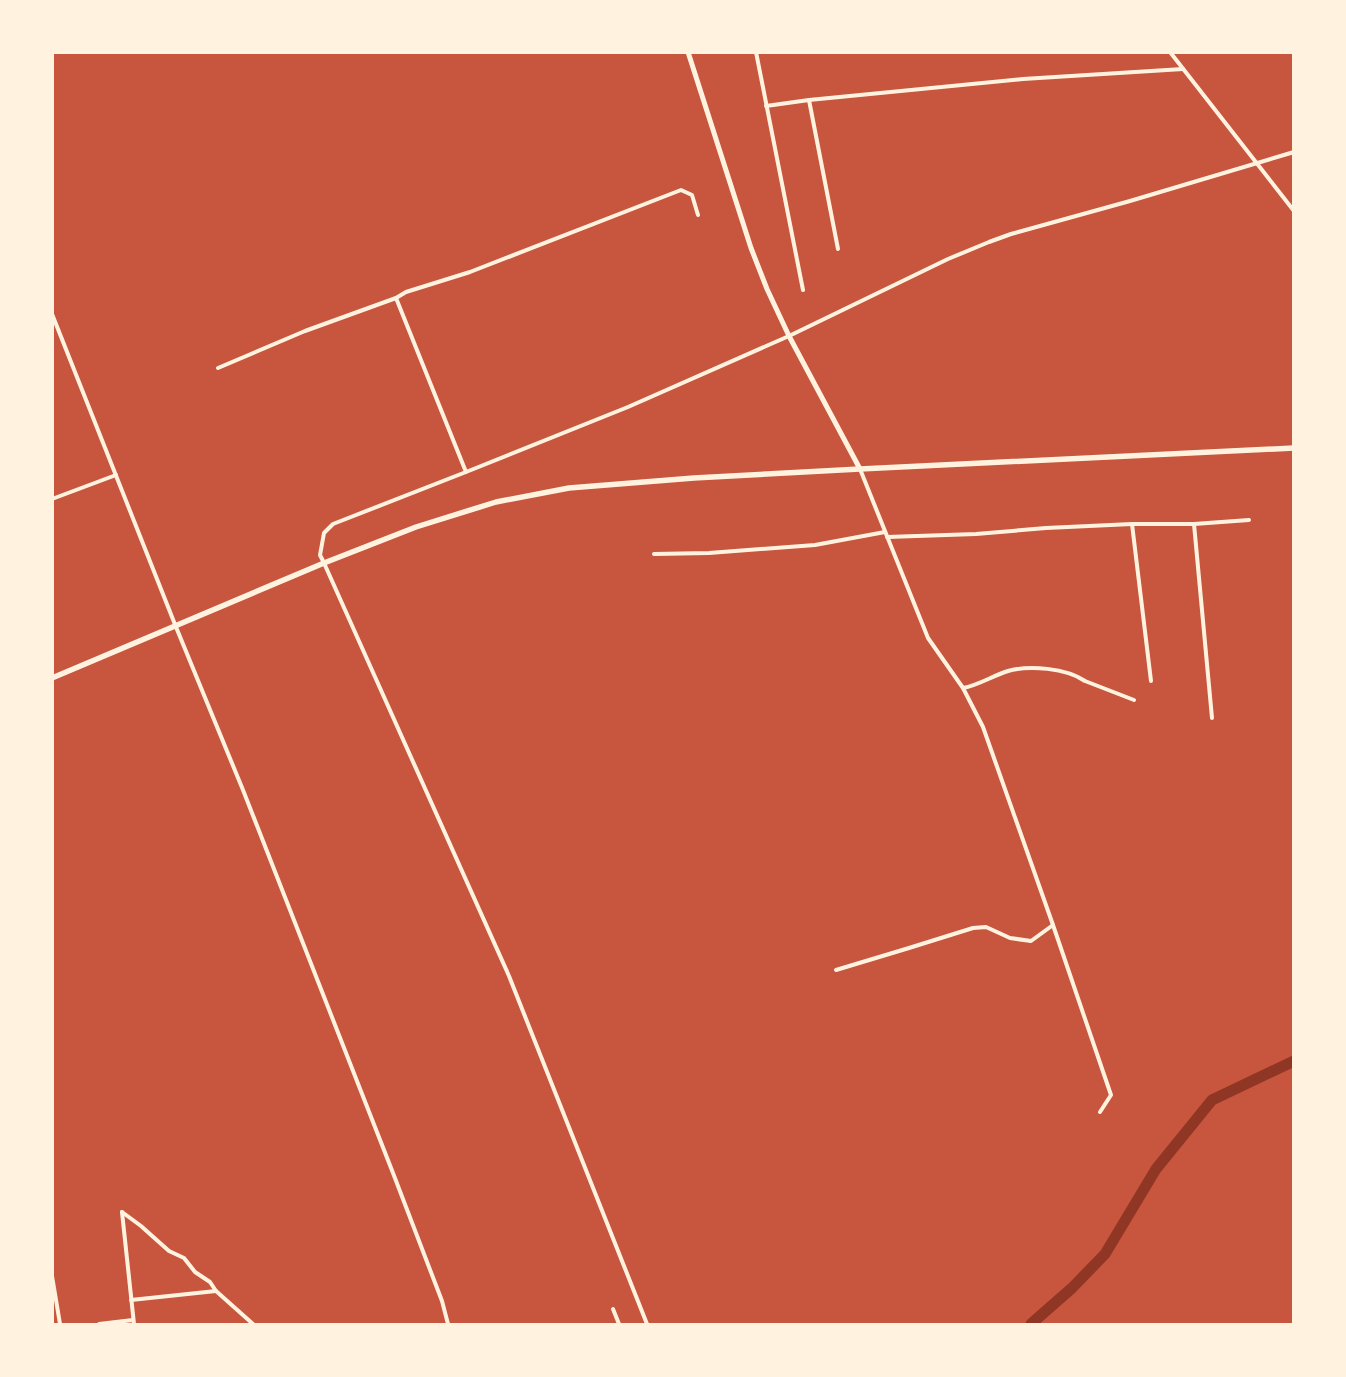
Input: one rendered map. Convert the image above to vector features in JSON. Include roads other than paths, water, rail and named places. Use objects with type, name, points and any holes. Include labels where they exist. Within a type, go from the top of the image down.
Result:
[{"type":"main road","points":[[688,52],[751,248],[767,288],[789,336],[860,468]]},
{"type":"main road","points":[[52,678],[324,563],[416,527],[496,502],[569,488],[860,468],[1294,448]]},
{"type":"street","points":[[756,52],[803,290]]},
{"type":"street","points":[[1170,52],[1294,211]]},
{"type":"street","points":[[766,106],[1023,79],[1183,69]]},
{"type":"street","points":[[809,100],[838,249]]},
{"type":"street","points":[[647,1324],[509,976],[320,555],[324,533],[333,524],[628,407],[789,336],[948,259],[989,242],[1294,152]]},
{"type":"street","points":[[218,368],[305,331],[396,298],[406,292],[470,272],[681,190],[692,195],[698,215]]},
{"type":"street","points":[[396,298],[466,472]]},
{"type":"street","points":[[52,314],[243,790],[383,1146],[442,1302],[448,1324]]},
{"type":"street","points":[[860,468],[928,638],[963,688],[983,727],[1111,1095],[1100,1112]]},
{"type":"street","points":[[52,499],[116,475]]},
{"type":"street","points":[[887,537],[976,534],[1046,528],[1132,524],[1194,524],[1249,520]]},
{"type":"street","points":[[1132,524],[1152,681]]},
{"type":"street","points":[[1194,524],[1212,718]]},
{"type":"street","points":[[654,554],[709,553],[815,545],[885,532]]},
{"type":"street","points":[[963,688],[974,686],[1006,672],[1025,668],[1037,668],[1077,676],[1134,700]]},
{"type":"street","points":[[836,970],[973,928],[986,928],[1010,938],[1030,941],[1053,925]]},
{"type":"street","points":[[99,1324],[133,1322],[122,1212],[141,1226],[169,1252],[184,1258],[195,1272],[210,1282],[216,1291],[253,1324]]},
{"type":"street","points":[[52,1276],[60,1324]]},
{"type":"street","points":[[131,1300],[216,1291]]},
{"type":"street","points":[[613,1309],[619,1324]]},
{"type":"waterway","points":[[1031,1324],[1072,1288],[1105,1254],[1156,1169],[1212,1100],[1294,1061]]}]
